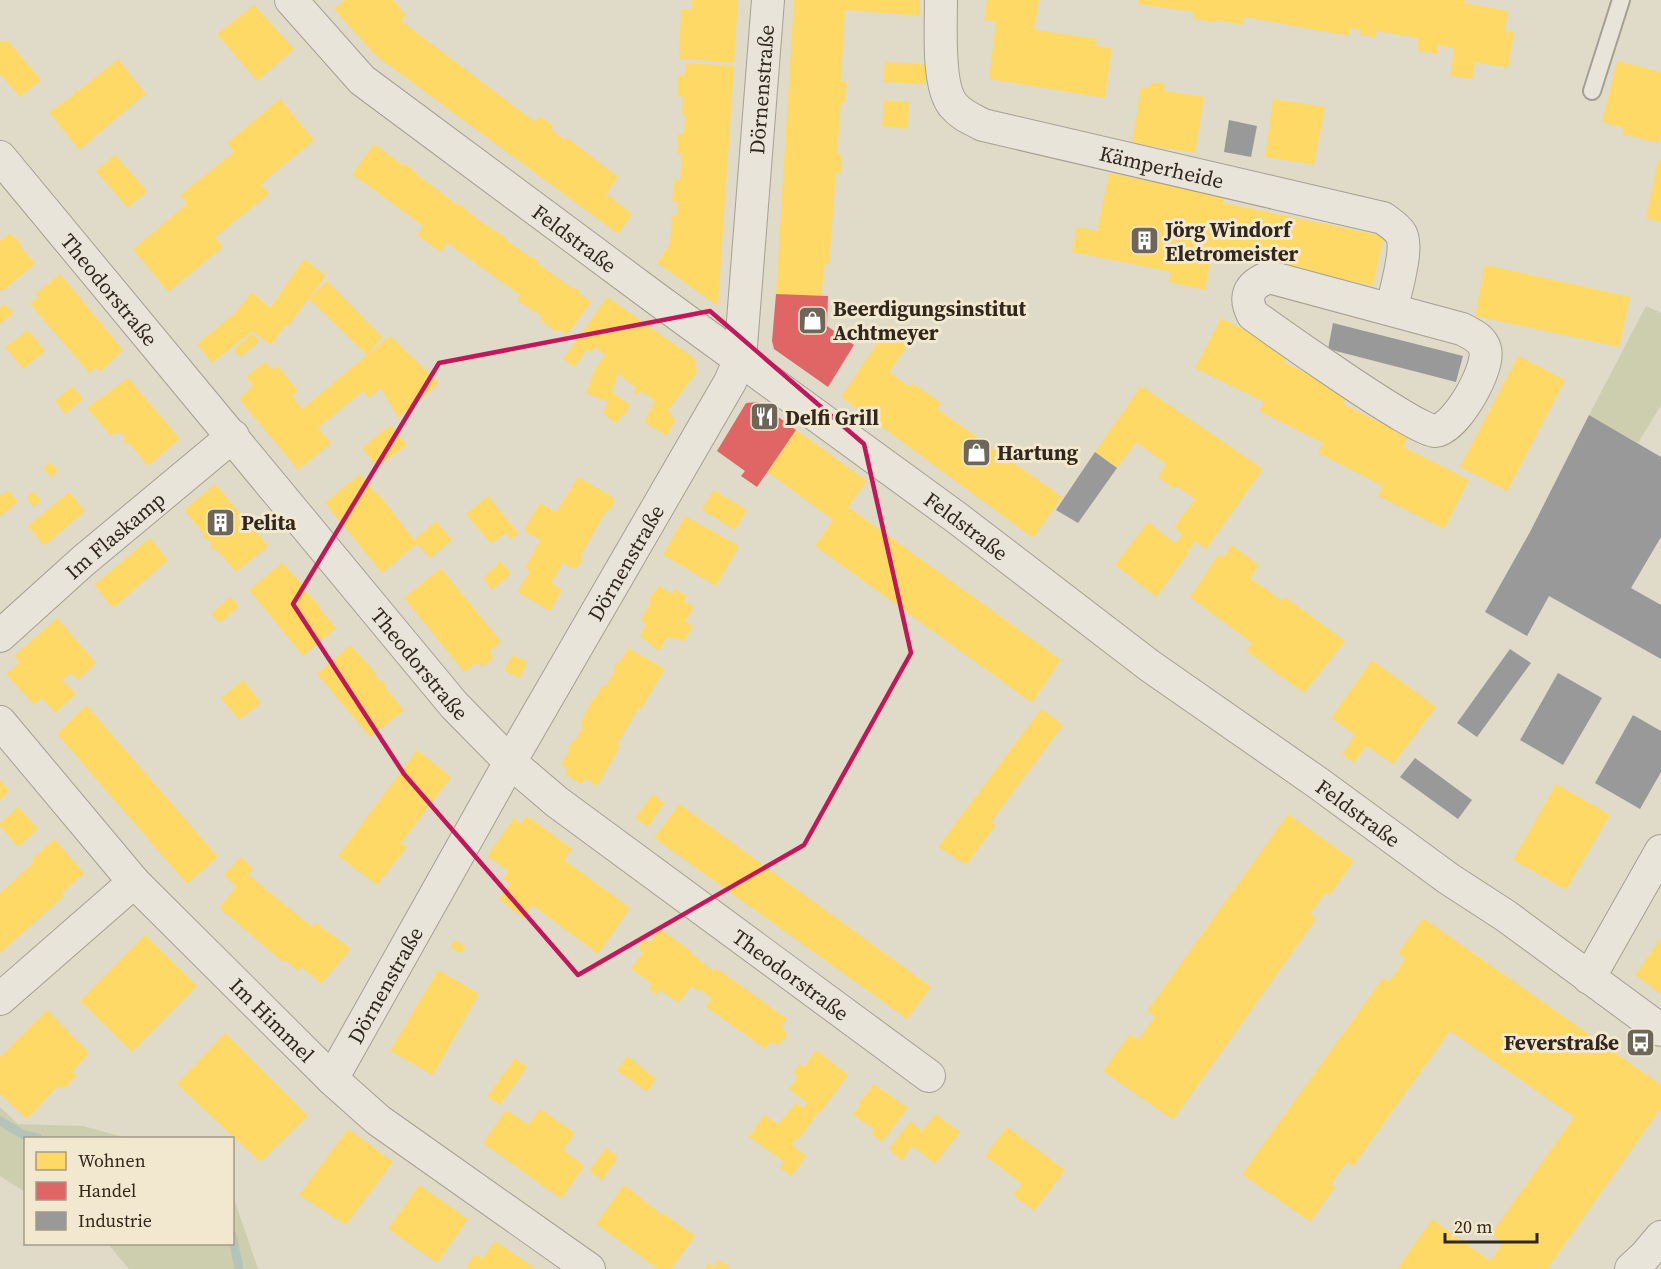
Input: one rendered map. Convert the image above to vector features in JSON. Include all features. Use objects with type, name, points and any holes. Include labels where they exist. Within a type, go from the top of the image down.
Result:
[{"type":"street","name":"Feldstraße","points":[[291,0],[362,80],[957,518],[1150,666],[1318,783],[1449,879],[1506,916],[1661,1030]]},
{"type":"street","name":"Dörnenstraße","points":[[332,1079],[510,762],[730,382],[740,359],[768,0]]},
{"type":"street","name":"Kämperheide","points":[[941,0],[943,84],[951,103],[963,115],[983,125],[1383,218],[1394,225],[1402,235],[1405,246],[1392,309]]},
{"type":"street","name":"Theodorstraße","points":[[0,157],[454,705],[510,762],[557,802],[929,1076]]},
{"type":"street","points":[[1269,277],[1392,309],[1462,329],[1478,338],[1485,348],[1486,360],[1473,391],[1457,414],[1445,427],[1437,431],[1425,429],[1391,408],[1253,315],[1248,304],[1250,289],[1259,281],[1269,277]]},
{"type":"street","name":"Im Flaskamp","points":[[0,636],[82,561],[232,436]]},
{"type":"street","name":"Im Himmel","points":[[0,722],[135,882],[332,1079],[378,1120],[589,1269]]},
{"type":"street","points":[[1589,978],[1661,851]]},
{"type":"street","points":[[0,999],[135,882]]},
{"type":"lane","points":[[1592,91],[1621,0]]},
{"type":"highlighted area","points":[[710,311],[864,444],[911,653],[804,845],[578,975],[404,774],[293,604],[439,363]]},
{"type":"green space","points":[[1646,306],[1661,313],[1661,405],[1638,443],[1589,415]]},
{"type":"green space","points":[[0,1107],[18,1124],[83,1126],[123,1137],[24,1137],[24,1191],[0,1176]]},
{"type":"green space","points":[[234,1199],[258,1269],[129,1269],[109,1245],[234,1245]]},
{"type":"building: Wohnen","points":[[344,0],[393,0],[406,15],[401,21],[535,122],[539,116],[554,126],[551,130],[565,140],[567,138],[618,177],[606,194],[632,214],[618,234],[375,55],[334,9]]},
{"type":"building: Wohnen","points":[[692,0],[738,0],[734,63],[679,59],[681,9],[691,10]]},
{"type":"building: Wohnen","points":[[794,0],[920,0],[920,16],[845,10],[841,81],[847,82],[845,102],[841,102],[837,154],[842,155],[841,173],[836,173],[829,264],[825,263],[821,296],[776,294]]},
{"type":"building: Wohnen","points":[[987,0],[1039,0],[1034,30],[1097,39],[1096,46],[1112,48],[1105,98],[989,79],[996,22],[984,20]]},
{"type":"building: Wohnen","points":[[1139,0],[1465,0],[1464,3],[1508,11],[1505,31],[1514,32],[1508,68],[1475,62],[1472,79],[1450,76],[1454,48],[1438,45],[1437,54],[1418,51],[1418,38],[1376,31],[1375,37],[1360,35],[1361,30],[1350,28],[1349,36],[1244,17],[1243,25],[1215,20],[1215,22],[1193,19],[1194,12],[1138,4]]},
{"type":"building: Wohnen","points":[[254,5],[294,49],[257,81],[217,34]]},
{"type":"building: Wohnen","points":[[0,41],[8,41],[41,80],[20,97],[0,74]]},
{"type":"building: Wohnen","points":[[118,59],[149,98],[144,95],[79,150],[49,112],[75,94],[73,88],[77,92]]},
{"type":"building: Wohnen","points":[[1617,61],[1661,72],[1659,143],[1622,134],[1624,128],[1602,122]]},
{"type":"building: Wohnen","points":[[885,62],[926,64],[925,84],[883,82]]},
{"type":"building: Wohnen","points":[[686,63],[734,66],[718,306],[657,263],[670,244],[672,215],[677,216],[677,202],[672,201],[674,180],[680,181],[682,154],[677,154],[678,134],[684,134],[685,115],[682,114],[683,97],[677,96],[678,75],[684,76]]},
{"type":"building: Wohnen","points":[[1151,82],[1165,84],[1164,91],[1204,97],[1195,153],[1132,143],[1141,87],[1150,88]]},
{"type":"building: Wohnen","points":[[280,99],[314,140],[261,184],[269,194],[215,237],[223,247],[168,292],[133,249],[187,204],[180,195],[234,152],[227,143]]},
{"type":"building: Wohnen","points":[[1273,99],[1325,107],[1314,165],[1265,157]]},
{"type":"building: Wohnen","points":[[884,100],[909,102],[908,129],[882,126]]},
{"type":"building: Wohnen","points":[[374,144],[416,172],[457,205],[459,204],[481,222],[505,237],[572,288],[580,290],[580,294],[591,302],[567,335],[558,329],[556,332],[541,320],[543,317],[517,300],[520,295],[447,243],[441,252],[417,235],[423,226],[352,174]]},
{"type":"building: Wohnen","points":[[115,155],[147,191],[128,208],[96,171]]},
{"type":"building: Wohnen","points":[[1658,160],[1661,161],[1661,222],[1646,218]]},
{"type":"building: Wohnen","points":[[1109,173],[1224,197],[1223,203],[1384,236],[1373,286],[1212,252],[1205,290],[1169,282],[1171,272],[1072,252],[1077,227],[1097,231]]},
{"type":"building: Wohnen","points":[[9,233],[20,242],[21,247],[35,264],[2,291],[0,289],[0,241]]},
{"type":"building: Wohnen","points":[[304,259],[326,276],[287,327],[285,325],[271,345],[252,331],[212,363],[197,344],[235,313],[252,292],[270,308]]},
{"type":"building: Wohnen","points":[[1485,265],[1630,297],[1619,347],[1475,316]]},
{"type":"building: Wohnen","points":[[60,274],[123,350],[100,372],[96,367],[89,373],[30,304],[38,297],[35,294]]},
{"type":"building: Wohnen","points":[[327,281],[382,337],[367,355],[309,299]]},
{"type":"building: Wohnen","points":[[607,297],[695,359],[697,372],[668,410],[675,421],[667,436],[644,422],[655,401],[641,391],[637,395],[633,392],[636,388],[618,373],[612,392],[630,405],[616,424],[603,413],[608,402],[586,393],[595,369],[605,355],[594,347],[591,353],[587,349],[574,367],[563,359]]},
{"type":"building: Wohnen","points":[[5,304],[13,313],[0,324],[0,308]]},
{"type":"building: Wohnen","points":[[1221,318],[1289,353],[1284,362],[1348,395],[1343,404],[1408,437],[1403,447],[1469,480],[1444,529],[1378,496],[1383,486],[1318,453],[1323,443],[1259,411],[1264,402],[1195,368]]},
{"type":"building: Wohnen","points":[[890,324],[912,339],[889,372],[910,387],[912,383],[941,403],[937,409],[1062,497],[1033,538],[841,397]]},
{"type":"building: Wohnen","points":[[28,330],[45,351],[23,369],[5,347]]},
{"type":"building: Wohnen","points":[[253,333],[259,342],[240,357],[233,350]]},
{"type":"building: Wohnen","points":[[390,336],[439,383],[398,418],[381,388],[369,398],[363,391],[318,428],[331,443],[298,470],[239,399],[253,386],[246,377],[264,362],[273,370],[278,366],[298,391],[292,396],[302,409]]},
{"type":"building: Wohnen","points":[[1518,356],[1565,380],[1507,491],[1460,467]]},
{"type":"building: Wohnen","points":[[128,378],[180,439],[148,466],[129,443],[123,443],[125,437],[121,433],[111,436],[87,408]]},
{"type":"building: Wohnen","points":[[72,386],[83,399],[65,414],[55,401]]},
{"type":"building: Wohnen","points":[[1141,386],[1263,469],[1206,549],[1195,541],[1156,597],[1115,565],[1148,522],[1176,544],[1182,534],[1174,527],[1195,499],[1177,486],[1174,489],[1158,477],[1166,464],[1136,442],[1117,468],[1095,452]]},
{"type":"building: Wohnen","points":[[390,425],[407,445],[377,467],[362,448]]},
{"type":"building: Wohnen","points":[[796,430],[867,481],[848,507],[1061,660],[1032,703],[815,546],[833,520],[767,472]]},
{"type":"building: Wohnen","points":[[50,462],[58,471],[51,477],[43,468]]},
{"type":"building: Wohnen","points":[[360,474],[377,495],[378,493],[414,540],[436,521],[452,540],[430,558],[417,544],[382,573],[325,503]]},
{"type":"building: Wohnen","points":[[578,477],[614,498],[613,506],[605,513],[581,555],[582,561],[579,565],[574,569],[563,563],[551,583],[562,590],[550,611],[517,592],[530,571],[525,568],[540,540],[526,532],[525,528],[540,503],[556,512]]},
{"type":"building: Wohnen","name":"Pelita","points":[[215,484],[268,546],[236,572],[216,549],[211,549],[209,540],[203,538],[203,533],[184,510]]},
{"type":"building: Wohnen","points":[[8,490],[18,502],[0,516],[0,496]]},
{"type":"building: Wohnen","points":[[713,490],[747,510],[735,530],[702,510]]},
{"type":"building: Wohnen","points":[[33,491],[41,501],[34,507],[26,498]]},
{"type":"building: Wohnen","points":[[69,492],[85,511],[44,546],[28,526]]},
{"type":"building: Wohnen","points":[[488,496],[519,534],[511,539],[505,533],[491,544],[466,514]]},
{"type":"building: Wohnen","points":[[685,516],[739,546],[716,586],[663,555]]},
{"type":"building: Wohnen","points":[[150,538],[168,560],[113,608],[94,585]]},
{"type":"building: Wohnen","points":[[1231,545],[1259,565],[1250,578],[1282,601],[1285,597],[1345,641],[1304,693],[1246,651],[1252,643],[1190,597],[1218,555],[1224,557]]},
{"type":"building: Wohnen","points":[[501,561],[511,574],[492,590],[483,578]]},
{"type":"building: Wohnen","points":[[282,563],[305,587],[304,590],[319,605],[336,628],[303,656],[249,590]]},
{"type":"building: Wohnen","points":[[441,568],[501,642],[489,652],[494,657],[482,667],[478,662],[464,672],[404,598]]},
{"type":"building: Wohnen","points":[[659,586],[672,594],[675,589],[687,596],[684,601],[694,607],[685,622],[693,626],[684,642],[668,636],[659,651],[640,636],[646,624],[641,620],[650,603],[649,598]]},
{"type":"building: Wohnen","points":[[230,597],[239,606],[220,623],[211,614]]},
{"type":"building: Wohnen","points":[[57,618],[96,663],[78,680],[71,673],[62,680],[76,694],[55,713],[42,698],[34,705],[6,674],[20,662],[14,656]]},
{"type":"building: Wohnen","points":[[350,645],[373,670],[379,681],[383,681],[387,690],[404,710],[370,737],[317,674]]},
{"type":"building: Wohnen","points":[[628,648],[665,669],[641,709],[639,707],[617,745],[620,747],[597,786],[585,778],[582,785],[565,774],[568,768],[561,765],[572,741],[575,741],[583,726],[580,724],[593,698],[602,686],[605,687],[615,670],[614,667],[617,662],[621,661]]},
{"type":"building: Wohnen","points":[[513,655],[527,662],[518,678],[504,670]]},
{"type":"building: Wohnen","points":[[1372,660],[1436,707],[1393,764],[1366,746],[1354,763],[1342,754],[1355,735],[1331,718]]},
{"type":"building: Wohnen","points":[[243,680],[261,703],[239,720],[221,698]]},
{"type":"building: Wohnen","points":[[86,705],[218,857],[187,884],[57,734]]},
{"type":"building: Wohnen","points":[[1041,709],[1063,725],[991,822],[996,825],[966,865],[938,847]]},
{"type":"building: Wohnen","points":[[417,750],[451,777],[401,843],[407,847],[377,885],[338,856]]},
{"type":"building: Wohnen","points":[[0,780],[9,791],[0,800]]},
{"type":"building: Wohnen","points":[[1556,784],[1610,815],[1566,890],[1513,860]]},
{"type":"building: Wohnen","points":[[653,794],[664,803],[648,827],[635,818]]},
{"type":"building: Wohnen","points":[[679,804],[931,987],[907,1019],[654,838]]},
{"type":"building: Wohnen","points":[[18,807],[38,829],[18,847],[0,823]]},
{"type":"building: Wohnen","points":[[1288,814],[1354,861],[1329,896],[1325,893],[1310,914],[1316,919],[1173,1120],[1103,1071],[1130,1034],[1138,1040],[1155,1016],[1147,1011]]},
{"type":"building: Wohnen","points":[[527,816],[572,849],[564,860],[630,908],[598,954],[532,905],[523,918],[499,899],[510,884],[503,878],[508,871],[487,856],[514,818],[521,824]]},
{"type":"building: Wohnen","points":[[54,839],[84,873],[62,893],[64,896],[0,953],[0,893],[34,862],[31,860]]},
{"type":"building: Wohnen","points":[[241,857],[253,869],[248,875],[312,927],[316,923],[351,949],[321,984],[301,967],[298,971],[285,960],[283,962],[219,908],[236,887],[224,875]]},
{"type":"building: Wohnen","points":[[1423,918],[1661,1085],[1661,1108],[1547,1269],[1397,1269],[1432,1219],[1490,1261],[1503,1243],[1491,1234],[1574,1117],[1450,1031],[1353,1166],[1347,1162],[1331,1184],[1335,1187],[1310,1222],[1242,1174],[1383,978],[1389,982],[1405,959],[1398,953]]},
{"type":"building: Wohnen","points":[[660,929],[692,952],[714,972],[716,968],[787,1019],[782,1025],[787,1036],[780,1044],[769,1043],[765,1049],[706,1007],[711,998],[701,990],[699,992],[691,986],[679,1003],[660,990],[657,995],[649,989],[652,984],[631,969],[643,952],[638,948],[644,939],[649,943]]},
{"type":"building: Wohnen","points":[[145,935],[197,986],[132,1052],[80,1001]]},
{"type":"building: Wohnen","points":[[1661,938],[1661,994],[1635,975]]},
{"type":"building: Wohnen","points":[[454,940],[465,946],[461,954],[450,947]]},
{"type":"building: Wohnen","points":[[438,970],[479,994],[433,1075],[390,1051]]},
{"type":"building: Wohnen","points":[[47,1010],[89,1053],[72,1072],[77,1075],[64,1089],[58,1086],[27,1119],[0,1094],[0,1057]]},
{"type":"building: Wohnen","points":[[225,1033],[308,1116],[260,1162],[177,1084]]},
{"type":"building: Wohnen","points":[[816,1050],[848,1075],[821,1112],[819,1111],[792,1145],[806,1156],[792,1176],[780,1168],[784,1162],[749,1137],[764,1115],[778,1124],[796,1103],[804,1108],[807,1103],[789,1089],[798,1076],[793,1073],[800,1064],[804,1067]]},
{"type":"building: Wohnen","points":[[627,1056],[656,1079],[647,1092],[617,1070]]},
{"type":"building: Wohnen","points":[[515,1058],[527,1067],[500,1105],[487,1097]]},
{"type":"building: Wohnen","points":[[874,1084],[908,1108],[882,1142],[871,1134],[874,1129],[853,1115]]},
{"type":"building: Wohnen","points":[[540,1109],[575,1133],[563,1150],[584,1166],[561,1199],[483,1143],[506,1110],[528,1125]]},
{"type":"building: Wohnen","points":[[935,1114],[960,1132],[935,1164],[912,1146],[902,1161],[889,1149],[910,1121],[922,1131]]},
{"type":"building: Wohnen","points":[[1007,1127],[1065,1170],[1034,1211],[1013,1195],[1022,1184],[985,1156]]},
{"type":"building: Wohnen","points":[[348,1129],[393,1162],[346,1225],[299,1195]]},
{"type":"building: Wohnen","points":[[606,1148],[618,1157],[602,1180],[589,1171]]},
{"type":"building: Wohnen","points":[[419,1185],[468,1219],[437,1263],[388,1229]]},
{"type":"building: Wohnen","points":[[624,1185],[662,1215],[663,1213],[695,1236],[671,1269],[658,1269],[596,1224]]},
{"type":"building: Wohnen","points":[[495,1241],[536,1269],[465,1269],[475,1254],[482,1259]]},
{"type":"building: Wohnen","points":[[719,1260],[732,1269],[705,1269],[708,1263],[714,1267]]},
{"type":"building: Handel","points":[[776,294],[828,296],[827,326],[854,345],[828,387],[774,349],[772,341]]},
{"type":"building: Handel","points":[[758,402],[796,430],[757,487],[741,476],[745,471],[717,451],[746,403]]},
{"type":"building: Industrie","points":[[1229,120],[1257,126],[1251,157],[1224,152]]},
{"type":"building: Industrie","points":[[1333,323],[1463,356],[1456,382],[1328,349]]},
{"type":"building: Industrie","points":[[1589,415],[1661,457],[1661,537],[1631,588],[1661,605],[1661,659],[1549,596],[1527,636],[1485,612],[1530,532]]},
{"type":"building: Industrie","points":[[1095,452],[1117,468],[1078,523],[1056,510]]},
{"type":"building: Industrie","points":[[1510,649],[1531,663],[1477,737],[1457,723]]},
{"type":"building: Industrie","points":[[1558,673],[1602,698],[1563,765],[1520,740]]},
{"type":"building: Industrie","points":[[1633,715],[1661,731],[1661,772],[1640,809],[1595,783]]},
{"type":"building: Industrie","points":[[1415,758],[1472,800],[1458,819],[1400,777]]},
{"type":"waterway","points":[[0,1121],[24,1135],[33,1137]]},
{"type":"waterway","points":[[234,1245],[239,1269]]},
{"type":"place","name":"Jörg Windorf Eletromeister","points":[[1144,241]]},
{"type":"place","name":"Beerdigungsinstitut Achtmeyer","points":[[812,320]]},
{"type":"place","name":"Delfi Grill","points":[[764,417]]},
{"type":"place","name":"Hartung","points":[[976,452]]},
{"type":"place","name":"Pelita","points":[[220,522]]},
{"type":"place","name":"Feverstraße","points":[[1640,1042]]}]
